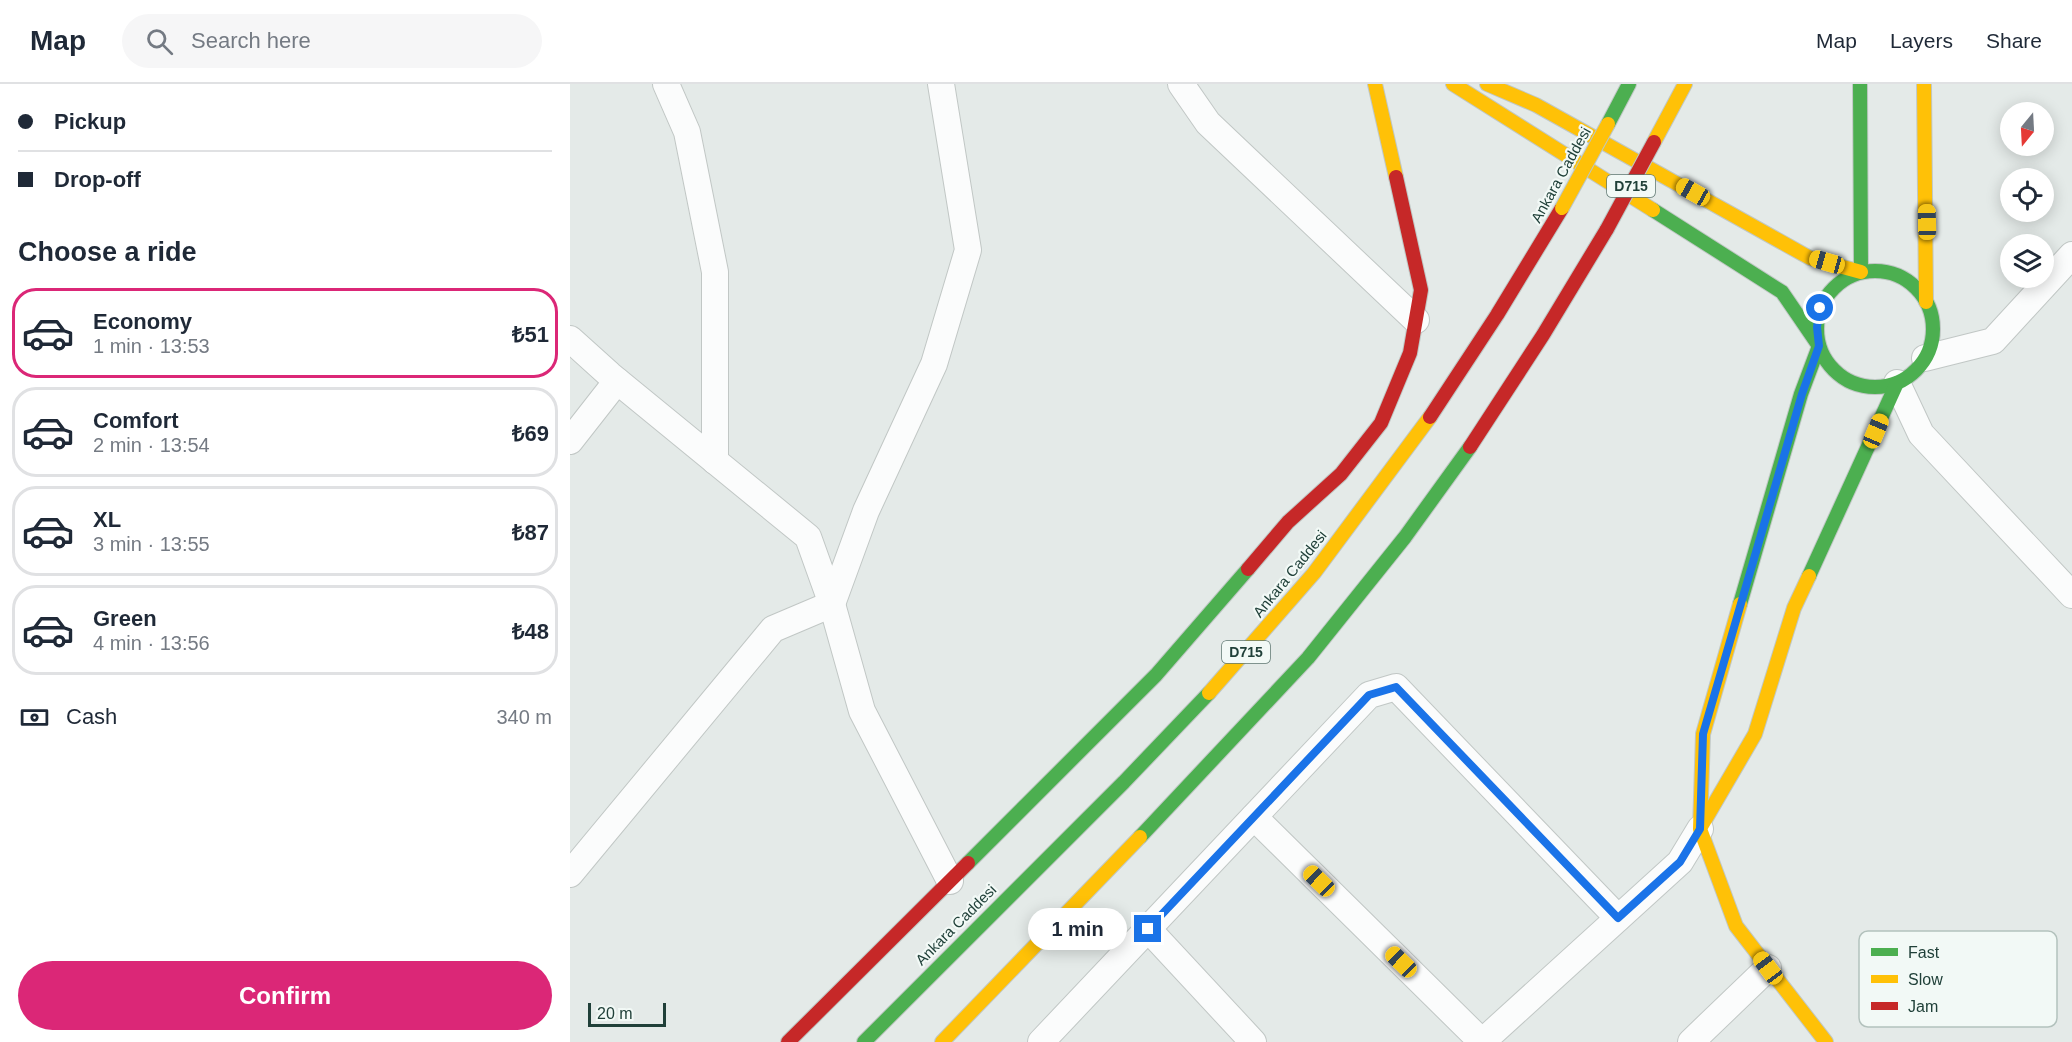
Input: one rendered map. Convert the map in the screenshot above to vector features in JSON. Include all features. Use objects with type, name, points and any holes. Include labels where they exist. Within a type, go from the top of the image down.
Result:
[{"type":"main road","points":[[788,1042],[1156,675],[1288,522],[1341,474],[1381,423],[1410,353],[1421,290],[1375,84]]},
{"type":"main road","points":[[1453,84],[1782,292],[1819,346],[1827,363],[1841,376],[1859,385],[1878,387],[1897,383],[1913,373],[1925,358],[1932,330],[1932,321],[1926,302],[1924,84]]},
{"type":"main road","points":[[1487,84],[1536,105],[1810,258],[1861,272],[1880,271],[1899,276],[1915,287],[1926,302]]},
{"type":"main road","name":"Ankara Caddesi","points":[[864,1042],[1154,750],[1273,621],[1329,553],[1433,411],[1494,322],[1562,208],[1629,84]]},
{"type":"main road","name":"D715","points":[[942,1042],[1244,731],[1328,634],[1403,542],[1521,373],[1607,229],[1685,84]]},
{"type":"main road","points":[[1860,84],[1861,272]]},
{"type":"main road","points":[[1826,1042],[1736,927],[1700,829],[1703,734],[1802,394],[1819,346],[1817,327],[1820,308],[1830,292],[1844,280],[1861,272]]},
{"type":"main road","points":[[1700,829],[1755,734],[1794,608],[1897,383]]},
{"type":"street","points":[[666,84],[687,132],[715,272],[715,461]]},
{"type":"street","points":[[570,874],[773,629],[832,604],[866,511],[934,364],[968,250],[941,84]]},
{"type":"street","points":[[1181,84],[1208,123],[1416,320]]},
{"type":"street","points":[[1925,358],[1993,341],[2072,255]]},
{"type":"street","points":[[570,339],[617,381],[808,537],[832,604],[862,711],[950,881]]},
{"type":"street","points":[[570,441],[617,381]]},
{"type":"street","points":[[1897,383],[1921,434],[2072,595]]},
{"type":"street","points":[[1041,1042],[1369,695],[1396,687],[1618,918]]},
{"type":"street","points":[[1254,817],[1482,1042],[1680,862],[1700,829]]},
{"type":"street","points":[[1148,929],[1253,1042]]},
{"type":"street","points":[[1691,1042],[1768,968]]},
{"type":"traffic: fast","points":[[1608,124],[1629,84]]},
{"type":"traffic: fast","points":[[1860,84],[1861,272]]},
{"type":"traffic: fast","points":[[1653,210],[1782,292],[1819,346],[1801,394],[1740,604]]},
{"type":"traffic: fast","points":[[1875,271],[1897,276],[1916,288],[1928,307],[1933,329],[1928,351],[1916,370],[1897,382],[1875,387],[1853,382],[1834,370],[1822,351],[1817,329],[1822,307],[1834,288],[1853,276],[1875,271]]},
{"type":"traffic: fast","points":[[1809,576],[1897,383]]},
{"type":"traffic: fast","points":[[1140,837],[1308,658],[1405,537],[1470,447]]},
{"type":"traffic: fast","points":[[968,863],[1156,675],[1248,569]]},
{"type":"traffic: fast","points":[[864,1042],[1124,782],[1209,693]]},
{"type":"traffic: slow","points":[[1375,84],[1396,177]]},
{"type":"traffic: slow","points":[[1453,84],[1653,210]]},
{"type":"traffic: slow","points":[[1487,84],[1536,105],[1810,258],[1861,272]]},
{"type":"traffic: slow","points":[[1654,142],[1685,84]]},
{"type":"traffic: slow","points":[[1924,84],[1926,302]]},
{"type":"traffic: slow","points":[[1562,208],[1608,124]]},
{"type":"traffic: slow","points":[[1209,693],[1314,573],[1430,417]]},
{"type":"traffic: slow","points":[[1702,825],[1755,734],[1794,608],[1809,576]]},
{"type":"traffic: slow","points":[[1740,604],[1703,734],[1700,829],[1736,926],[1826,1042]]},
{"type":"traffic: slow","points":[[942,1042],[1140,837]]},
{"type":"traffic: jam","points":[[1607,229],[1654,142]]},
{"type":"traffic: jam","points":[[1248,569],[1288,522],[1341,474],[1381,423],[1410,353],[1421,290],[1396,177]]},
{"type":"traffic: jam","points":[[1430,417],[1497,315],[1562,208]]},
{"type":"traffic: jam","points":[[1470,447],[1543,335],[1607,229]]},
{"type":"traffic: jam","points":[[788,1042],[968,863]]},
{"type":"route","points":[[1148,929],[1369,695],[1396,687],[1618,918],[1680,862],[1700,829],[1703,734],[1802,394],[1819,346],[1817,327],[1820,308]]}]
